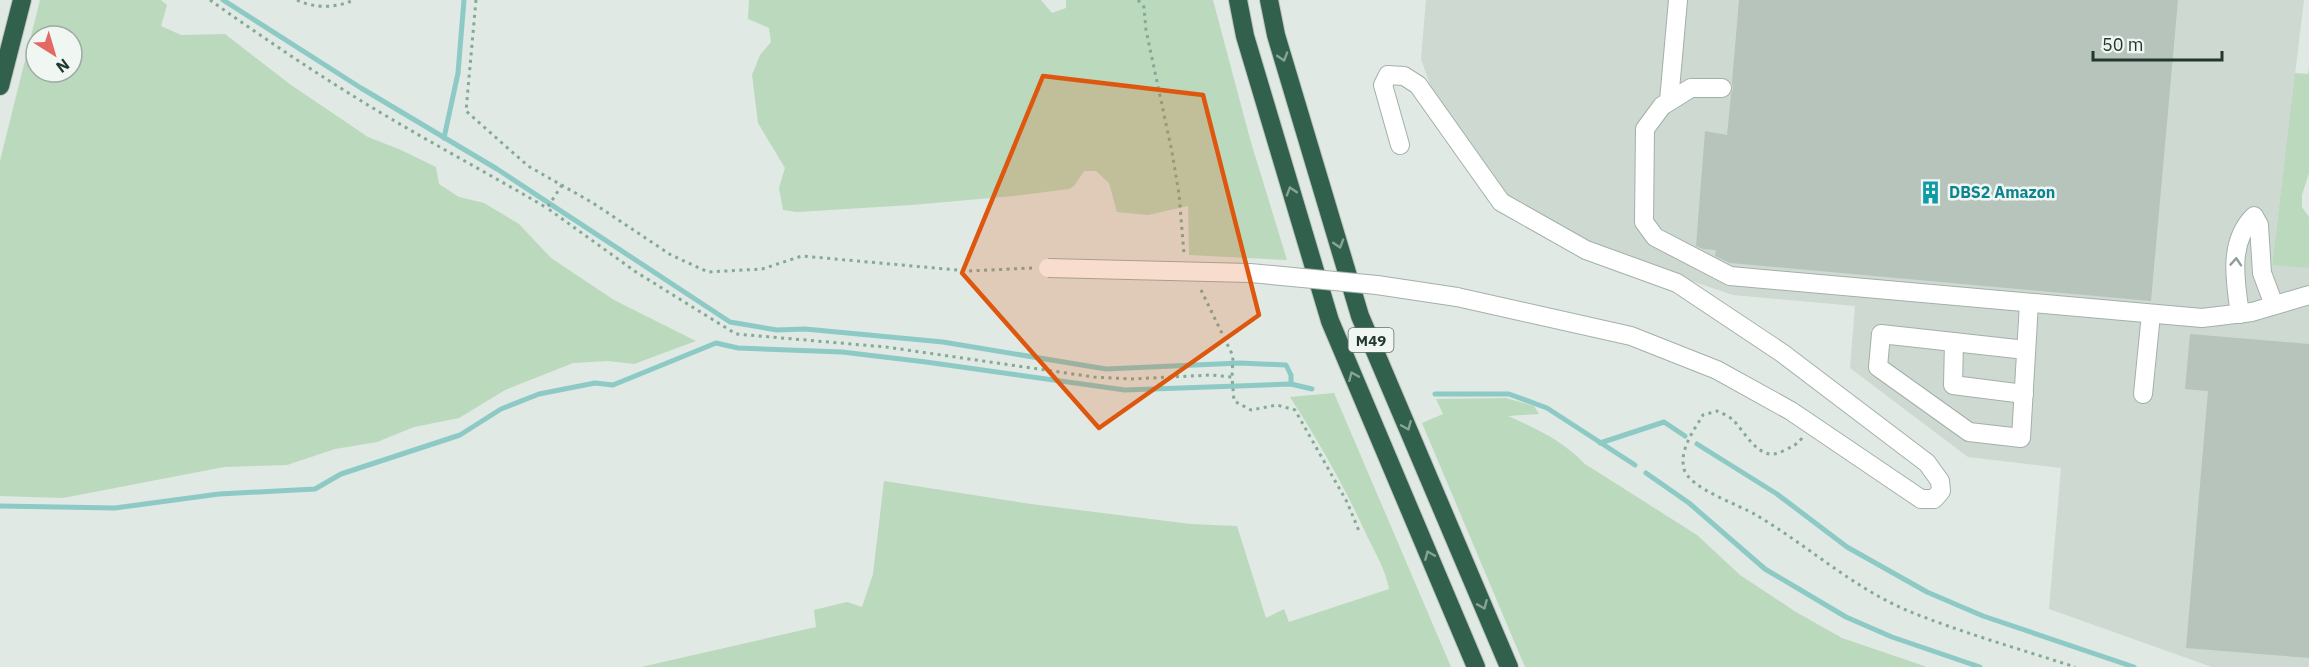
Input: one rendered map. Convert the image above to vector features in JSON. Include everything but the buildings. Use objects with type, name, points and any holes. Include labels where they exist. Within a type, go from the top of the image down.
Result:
[{"type":"highway","points":[[0,86],[22,0]]},
{"type":"highway","name":"M49","points":[[1238,0],[1245,36],[1330,321],[1476,667]]},
{"type":"highway","name":"M49","points":[[1269,0],[1276,35],[1360,316],[1509,667]]},
{"type":"lane","points":[[1669,102],[1678,0]]},
{"type":"lane","points":[[1048,268],[1250,273],[1377,285],[1457,297],[1631,336],[1717,370],[1812,424],[1921,498],[1934,499],[1941,490],[1940,481],[1927,463],[1782,353],[1677,283],[1586,250],[1501,202],[1418,84],[1404,76],[1388,75],[1383,85],[1400,145]]},
{"type":"lane","points":[[1722,88],[1691,88],[1662,106],[1645,129],[1644,222],[1655,237],[1730,276],[2202,318],[2240,314],[2308,298]]},
{"type":"lane","points":[[2240,314],[2235,284],[2235,261],[2240,235],[2254,216],[2259,225],[2262,273],[2274,305]]},
{"type":"lane","points":[[2026,350],[1881,334],[1878,367],[1969,432],[2021,438],[2029,303]]},
{"type":"lane","points":[[2143,394],[2151,314]]},
{"type":"lane","points":[[1954,342],[1953,385],[2024,394]]},
{"type":"path","points":[[210,0],[257,34],[392,119],[547,208],[636,272],[736,334],[886,347],[1094,377],[1131,379],[1211,375],[1232,377]]},
{"type":"path","points":[[297,0],[320,7],[343,5],[354,0]]},
{"type":"path","points":[[476,0],[466,111],[528,166],[593,203],[671,255],[708,272],[762,269],[802,256],[968,270],[1048,268]]},
{"type":"path","points":[[1138,0],[1144,7],[1146,30],[1172,152],[1179,194],[1183,251],[1188,261]]},
{"type":"path","points":[[547,208],[562,185]]},
{"type":"path","points":[[1198,283],[1233,356],[1234,402],[1251,410],[1277,405],[1295,410],[1347,502],[1359,531]]},
{"type":"path","points":[[1812,424],[1798,444],[1779,454],[1764,453],[1747,439],[1732,419],[1717,411],[1703,415],[1683,455],[1684,471],[1698,485],[1756,515],[1840,573],[1905,609],[2075,667]]},
{"type":"highlighted area","points":[[1043,76],[1203,95],[1259,315],[1099,428],[962,273]]},
{"type":"shaded area","points":[[1426,0],[2304,0],[2272,264],[2309,268],[2309,667],[2212,667],[2049,609],[2061,468],[1968,457],[1850,368],[1855,306],[1733,295],[1601,250],[1514,203],[1484,172],[1430,85],[1421,59]]},
{"type":"green space","points":[[40,0],[161,0],[167,5],[161,26],[181,35],[225,34],[291,85],[368,137],[436,167],[439,184],[459,197],[484,203],[519,224],[551,258],[614,300],[696,341],[634,364],[608,361],[573,363],[505,390],[459,418],[414,427],[377,442],[335,449],[287,465],[224,467],[63,498],[0,496],[0,161],[24,64],[24,84],[84,84],[84,24],[34,24]]},
{"type":"green space","points":[[749,0],[1041,0],[1052,13],[1066,8],[1066,0],[1213,0],[1250,139],[1287,260],[1189,255],[1188,206],[1148,215],[1117,212],[1109,183],[1096,171],[1084,171],[1074,186],[1069,189],[1014,196],[797,212],[783,210],[779,188],[785,168],[758,123],[752,75],[760,55],[771,42],[769,28],[748,19]]},
{"type":"green space","points":[[2309,68],[2309,173],[2302,195],[2302,207],[2309,217],[2309,268],[2272,265],[2295,73],[2308,74]]},
{"type":"green space","points":[[1334,393],[1451,667],[641,667],[816,627],[814,610],[847,602],[862,607],[873,574],[884,481],[1031,504],[1190,524],[1237,526],[1266,618],[1284,609],[1289,622],[1389,589],[1386,576],[1351,502],[1322,448],[1290,397]]},
{"type":"green space","points":[[1506,398],[1534,406],[1539,414],[1508,416],[1559,442],[1585,464],[1697,535],[1740,575],[1796,612],[1842,638],[1927,667],[1525,667],[1422,423],[1443,414],[1436,399]]},
{"type":"waterway","points":[[223,0],[361,88],[497,169],[730,322],[777,330],[805,329],[943,342],[1106,369],[1240,363],[1286,365],[1291,375],[1291,384]]},
{"type":"waterway","points":[[444,138],[458,73],[464,0]]},
{"type":"waterway","points":[[0,506],[115,508],[219,494],[315,489],[341,474],[460,435],[501,409],[539,394],[595,383],[613,385],[716,343],[738,348],[842,352],[1125,390],[1291,384],[1312,389]]},
{"type":"waterway","points":[[1435,394],[1509,394],[1547,408],[1635,465]]},
{"type":"waterway","points":[[1600,443],[1664,422],[1685,436]]},
{"type":"waterway","points":[[1697,444],[1777,494],[1847,547],[1927,592],[1983,616],[2134,667]]},
{"type":"waterway","points":[[1646,473],[1689,503],[1765,569],[1846,617],[1892,637],[1980,667]]},
{"type":"place","name":"DBS2 Amazon","points":[[1931,192]]}]
